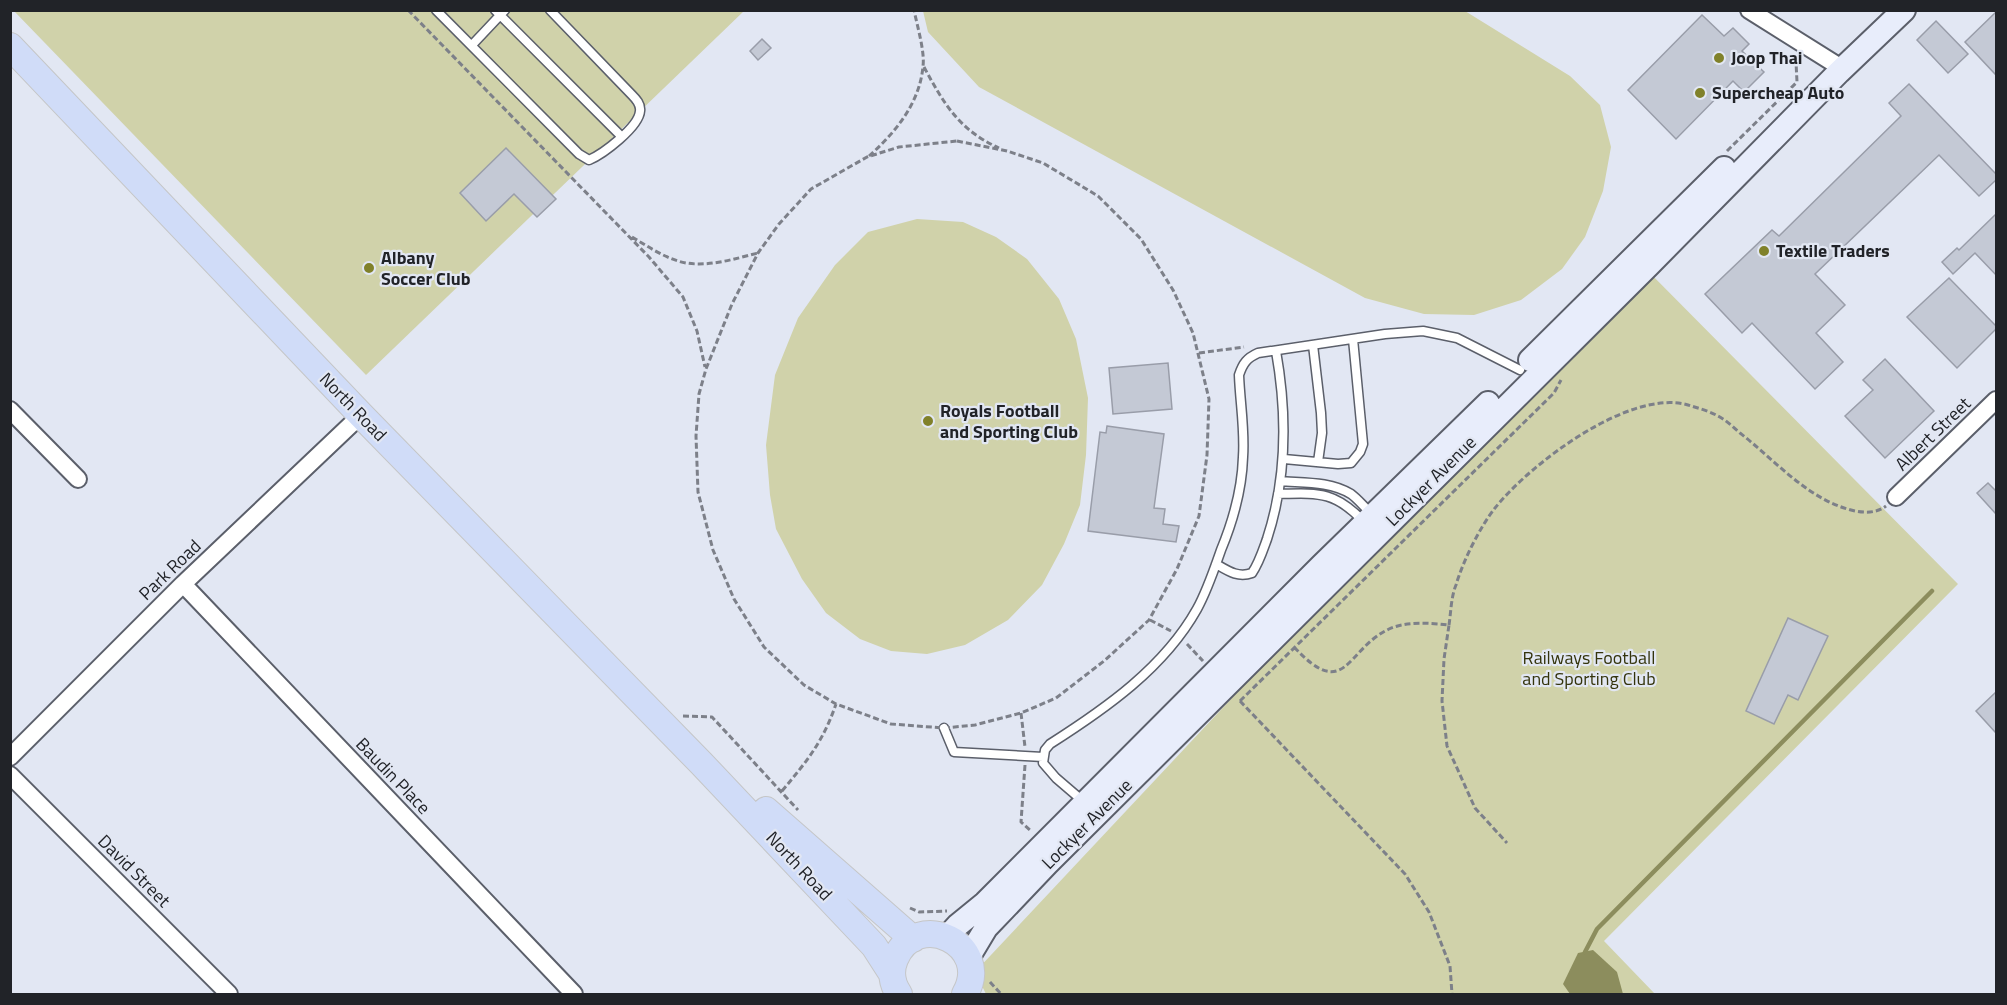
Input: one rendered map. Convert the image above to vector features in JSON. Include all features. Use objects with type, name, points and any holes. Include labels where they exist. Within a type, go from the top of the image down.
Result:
[{"type":"main road","name":"Lockyer Avenue","points":[[952,931],[1090,809],[1374,525],[1649,266],[1837,66],[1882,10]]},
{"type":"main road","name":"Lockyer Avenue","points":[[1220,679],[1279,631],[1374,525],[1520,370],[1837,66],[1904,10]]},
{"type":"main road","name":"North Road","points":[[10,46],[361,415],[701,763],[874,946],[896,984]]},
{"type":"main road","name":"North Road","points":[[701,763],[752,798],[773,801],[912,939]]},
{"type":"main road","name":"Lockyer Avenue","points":[[973,980],[986,928],[1090,809]]},
{"type":"main road","points":[[896,984],[893,963],[897,954],[912,939],[923,934],[952,931],[963,949],[973,980]]},
{"type":"street","points":[[1749,10],[1837,66]]},
{"type":"street","name":"Albert Street","points":[[1896,497],[1996,400]]},
{"type":"street","points":[[10,410],[78,479]]},
{"type":"street","name":"Park Road","points":[[10,757],[183,584],[361,415]]},
{"type":"street","name":"Baudin Place","points":[[183,584],[574,994]]},
{"type":"street","name":"David Street","points":[[10,775],[229,994]]},
{"type":"lane","points":[[436,10],[579,154],[589,160],[600,155],[638,120],[641,110],[638,102],[550,10]]},
{"type":"lane","points":[[472,45],[500,12],[621,136]]},
{"type":"lane","points":[[1090,809],[1056,778],[1043,763],[1042,757],[1050,744],[1110,704],[1170,648],[1197,609],[1216,564],[1238,498],[1242,473],[1243,432],[1239,375],[1244,363],[1250,357],[1276,351],[1423,331],[1457,338],[1520,370]]},
{"type":"lane","points":[[1284,459],[1351,463],[1360,452],[1363,444],[1353,339]]},
{"type":"lane","points":[[1313,345],[1322,434],[1318,462]]},
{"type":"lane","points":[[1216,564],[1236,574],[1252,573],[1261,556],[1272,524],[1284,459],[1282,382],[1276,351]]},
{"type":"lane","points":[[1280,482],[1322,484],[1335,487],[1351,495],[1374,525]]},
{"type":"lane","points":[[1278,494],[1304,493],[1334,497],[1374,525]]},
{"type":"lane","points":[[944,728],[954,752],[1042,757]]},
{"type":"path","points":[[408,10],[628,235],[683,297],[697,331],[706,369]]},
{"type":"path","points":[[915,10],[924,65],[954,117],[981,140],[1043,163],[1098,196],[1141,239],[1173,290],[1193,333],[1209,399],[1207,455],[1199,516],[1177,569],[1149,620],[1104,661],[1056,698],[1021,713],[975,725],[944,728],[891,724],[836,704],[804,685],[764,647],[734,598],[713,550],[698,492],[696,436],[699,394],[706,369],[732,304],[758,252],[779,224],[811,189],[867,157],[881,145],[903,120],[912,104],[924,65]]},
{"type":"path","points":[[1722,156],[1797,82],[1796,62]]},
{"type":"path","points":[[867,157],[899,147],[957,141],[1007,151]]},
{"type":"path","points":[[628,235],[680,262],[702,263],[727,260],[758,252]]},
{"type":"path","points":[[1199,353],[1245,346]]},
{"type":"path","points":[[1507,843],[1475,808],[1447,746],[1442,701],[1444,659],[1455,586],[1494,509],[1520,481],[1570,442],[1602,422],[1631,409],[1658,403],[1686,404],[1719,416],[1814,494],[1842,508],[1865,513],[1881,510],[1896,497]]},
{"type":"path","points":[[1149,620],[1179,635],[1405,874],[1429,912],[1450,966],[1452,994]]},
{"type":"path","points":[[1279,631],[1317,668],[1333,673],[1343,669],[1375,638],[1390,628],[1426,623],[1449,625]]},
{"type":"path","points":[[773,801],[812,756],[828,727],[836,704]]},
{"type":"path","points":[[1021,713],[1026,756],[1021,822],[1034,834]]},
{"type":"path","points":[[676,716],[712,717],[773,801],[803,815]]},
{"type":"path","points":[[909,908],[919,912],[946,910],[952,931]]},
{"type":"path","points":[[973,980],[1001,994]]},
{"type":"green space","name":"Albany Soccer Club","points":[[14,11],[744,11],[366,375]]},
{"type":"green space","points":[[923,11],[1465,11],[1570,76],[1600,105],[1611,147],[1603,191],[1585,237],[1562,269],[1521,300],[1474,315],[1424,314],[1365,298],[979,87],[928,32]]},
{"type":"green space","name":"Royals Football and Sporting Club","points":[[917,219],[963,222],[996,237],[1027,259],[1059,299],[1076,339],[1088,398],[1086,455],[1080,505],[1064,544],[1042,585],[1008,620],[965,645],[927,654],[891,651],[860,639],[826,613],[802,579],[776,529],[770,495],[766,445],[775,375],[798,318],[835,265],[868,232]]},
{"type":"green space","name":"Railways Football and Sporting Club","points":[[1640,263],[1958,584],[1604,941],[1655,994],[986,994],[975,972]]},
{"type":"shaded area","points":[[1593,950],[1617,972],[1623,994],[1570,994],[1563,984],[1578,953]]},
{"type":"building","points":[[1996,12],[1996,75],[1965,42]]},
{"type":"building","points":[[1702,15],[1724,36],[1733,28],[1749,44],[1742,51],[1764,72],[1744,92],[1733,81],[1676,139],[1628,90]]},
{"type":"building","points":[[1936,21],[1968,54],[1948,73],[1917,40]]},
{"type":"building","points":[[762,39],[771,48],[758,60],[750,51]]},
{"type":"building","points":[[1909,84],[1996,174],[1996,180],[1979,196],[1939,155],[1815,274],[1845,305],[1816,333],[1843,362],[1815,389],[1752,323],[1742,333],[1705,294],[1772,230],[1779,236],[1901,116],[1889,103]]},
{"type":"building","points":[[506,148],[556,199],[537,217],[514,194],[486,221],[460,193]]},
{"type":"building","points":[[1996,214],[1996,275],[1975,253],[1953,274],[1942,262],[1957,248],[1959,250]]},
{"type":"building","points":[[1949,278],[1996,326],[1996,329],[1957,368],[1907,317]]},
{"type":"building","points":[[1885,359],[1934,411],[1885,458],[1845,416],[1873,390],[1863,380]]},
{"type":"building","points":[[1168,363],[1172,409],[1113,414],[1109,368]]},
{"type":"building","points":[[1107,426],[1164,434],[1154,508],[1165,509],[1163,524],[1179,526],[1176,542],[1088,531],[1100,432],[1106,433]]},
{"type":"building","points":[[1988,483],[1996,491],[1996,514],[1977,493]]},
{"type":"building","points":[[1788,618],[1828,636],[1798,700],[1788,695],[1774,724],[1746,711]]},
{"type":"building","points":[[1996,692],[1996,733],[1976,711]]},
{"type":"waterway","points":[[1585,952],[1597,929],[1932,591]]},
{"type":"place","name":"Joop Thai","points":[[1719,58]]},
{"type":"place","name":"Supercheap Auto","points":[[1700,93]]},
{"type":"place","name":"Textile Traders","points":[[1764,251]]},
{"type":"place","name":"Albany Soccer Club","points":[[369,268]]},
{"type":"place","name":"Royals Football and Sporting Club","points":[[928,421]]}]
